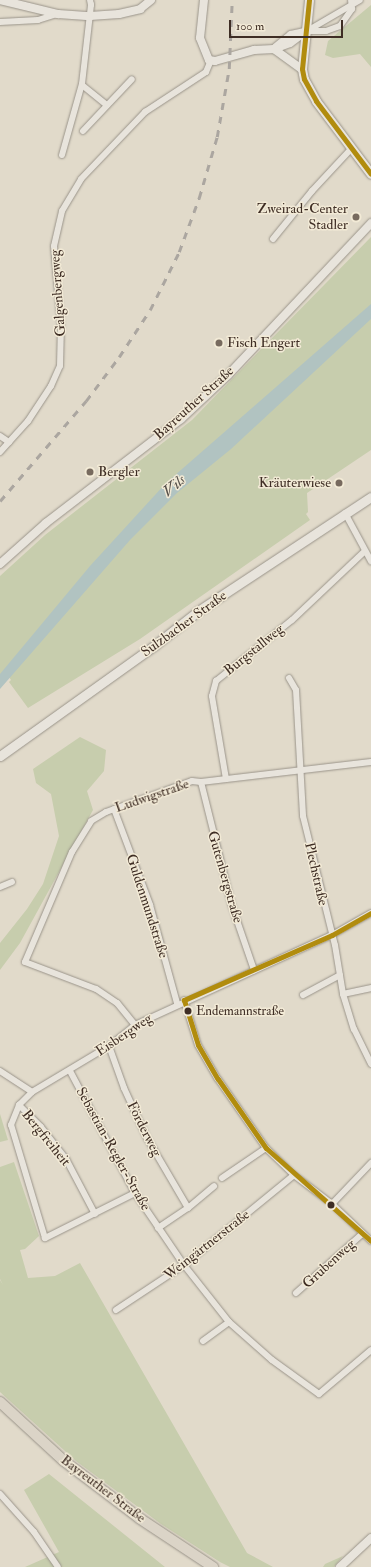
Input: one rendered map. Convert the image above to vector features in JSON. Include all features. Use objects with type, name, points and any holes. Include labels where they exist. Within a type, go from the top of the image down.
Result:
[{"type":"main road","points":[[309,0],[302,69],[308,86],[316,101],[371,174]]},
{"type":"main road","name":"Sulzbacher Straße","points":[[0,756],[155,645],[198,611],[371,497]]},
{"type":"main road","name":"Bayreuther Straße","points":[[0,1402],[64,1461],[139,1518],[213,1567]]},
{"type":"street","points":[[0,0],[58,14],[90,16],[119,14],[140,9],[151,0]]},
{"type":"street","points":[[62,155],[82,85],[90,16],[90,0]]},
{"type":"street","points":[[204,0],[200,38],[204,51],[211,60],[254,50],[274,49],[291,35],[306,31],[326,31],[340,26],[347,20],[351,2]]},
{"type":"street","points":[[306,31],[351,2],[360,0]]},
{"type":"street","points":[[0,22],[38,20],[58,14]]},
{"type":"street","points":[[274,49],[302,69]]},
{"type":"street","name":"Galgenbergweg","points":[[0,452],[28,421],[47,392],[60,366],[61,326],[54,246],[62,211],[81,179],[145,112],[157,102],[206,72],[211,60]]},
{"type":"street","points":[[83,131],[132,79]]},
{"type":"street","points":[[82,85],[107,105]]},
{"type":"street","points":[[273,239],[312,190],[352,148]]},
{"type":"street","name":"Bayreuther Straße","points":[[0,564],[46,523],[181,419],[228,375],[371,223]]},
{"type":"street","points":[[0,436],[9,442]]},
{"type":"street","points":[[345,513],[371,562]]},
{"type":"street","name":"Burgstallweg","points":[[226,779],[212,696],[216,681],[292,620],[365,551]]},
{"type":"street","name":"Plechstraße","points":[[290,678],[296,690],[303,816],[332,935],[343,994],[354,1029],[371,1064]]},
{"type":"street","name":"Ludwigstraße","points":[[135,1025],[117,1003],[96,989],[25,962],[72,852],[92,821],[114,809],[192,781],[201,782],[301,769],[371,762]]},
{"type":"street","name":"Gutenbergstraße","points":[[201,782],[232,906],[254,970]]},
{"type":"street","name":"Guldenmundstraße","points":[[114,809],[150,905],[178,1003]]},
{"type":"street","points":[[0,887],[12,882]]},
{"type":"street","name":"Eisbergweg","points":[[95,1214],[46,1238],[11,1125],[19,1105],[32,1092],[70,1071],[109,1046],[135,1025],[184,1000],[332,935],[371,913]]},
{"type":"street","points":[[303,994],[340,975]]},
{"type":"street","points":[[343,994],[371,988]]},
{"type":"street","points":[[184,1000],[198,1045],[218,1080],[266,1148],[294,1175],[332,1204],[371,1241]]},
{"type":"street","name":"Förderweg","points":[[109,1046],[124,1088],[147,1138],[188,1208]]},
{"type":"street","points":[[0,1071],[32,1092]]},
{"type":"street","name":"Sebastian-Regler-Straße","points":[[70,1071],[135,1193],[184,1265],[229,1322],[272,1360],[320,1394],[371,1350]]},
{"type":"street","name":"Bergfreiheit","points":[[19,1105],[41,1127],[66,1159],[95,1214]]},
{"type":"street","points":[[222,1178],[266,1148]]},
{"type":"street","points":[[332,1204],[371,1163]]},
{"type":"street","name":"Weingärtnerstraße","points":[[116,1310],[184,1265],[294,1175]]},
{"type":"street","name":"Sebastian-Regler-Straße","points":[[158,1228],[188,1208],[214,1186]]},
{"type":"street","points":[[95,1214],[135,1193]]},
{"type":"street","name":"Grubenweg","points":[[296,1293],[362,1234]]},
{"type":"street","points":[[203,1341],[229,1322]]},
{"type":"street","points":[[0,1494],[34,1532],[58,1567]]},
{"type":"street","points":[[340,1567],[371,1538]]},
{"type":"green space","points":[[371,5],[371,67],[360,54],[333,58],[325,55],[328,41]]},
{"type":"green space","points":[[371,237],[371,450],[307,493],[308,512],[306,514],[310,520],[140,639],[28,708],[9,682],[11,680],[5,671],[0,677],[0,576],[45,535],[192,420]]},
{"type":"green space","points":[[80,737],[106,750],[104,771],[87,791],[93,810],[20,943],[0,970],[0,943],[27,909],[43,884],[59,836],[51,794],[36,783],[33,769]]},
{"type":"green space","points":[[0,1114],[8,1140],[0,1142]]},
{"type":"green space","points":[[14,1162],[39,1236],[25,1249],[20,1250],[28,1278],[55,1276],[80,1263],[247,1553],[273,1567],[230,1567],[220,1562],[161,1524],[76,1461],[0,1392],[0,1280],[3,1285],[0,1279],[0,1167]]},
{"type":"green space","points":[[49,1474],[165,1567],[25,1567],[59,1552],[24,1490]]},
{"type":"green space","points":[[343,1556],[334,1567],[323,1567],[325,1564]]},
{"type":"water","name":"Vils","points":[[371,304],[371,319],[231,449],[177,493],[130,540],[0,689],[0,674],[90,566],[166,483]]},
{"type":"railway","points":[[0,501],[86,401],[119,357],[150,310],[179,252],[199,198],[217,137],[229,69],[232,0]]},
{"type":"transit line","points":[[309,0],[302,69],[304,79],[316,101],[371,174]]},
{"type":"transit line","points":[[371,913],[332,935],[184,1000],[198,1045],[218,1079],[266,1148],[371,1241]]},
{"type":"place","name":"Zweirad-Center Stadler","points":[[356,217]]},
{"type":"place","name":"Fisch Engert","points":[[219,343]]},
{"type":"place","name":"Bergler","points":[[90,472]]},
{"type":"place","name":"Kräuterwiese","points":[[339,483]]},
{"type":"place","name":"Endemannstraße","points":[[188,1011]]}]
